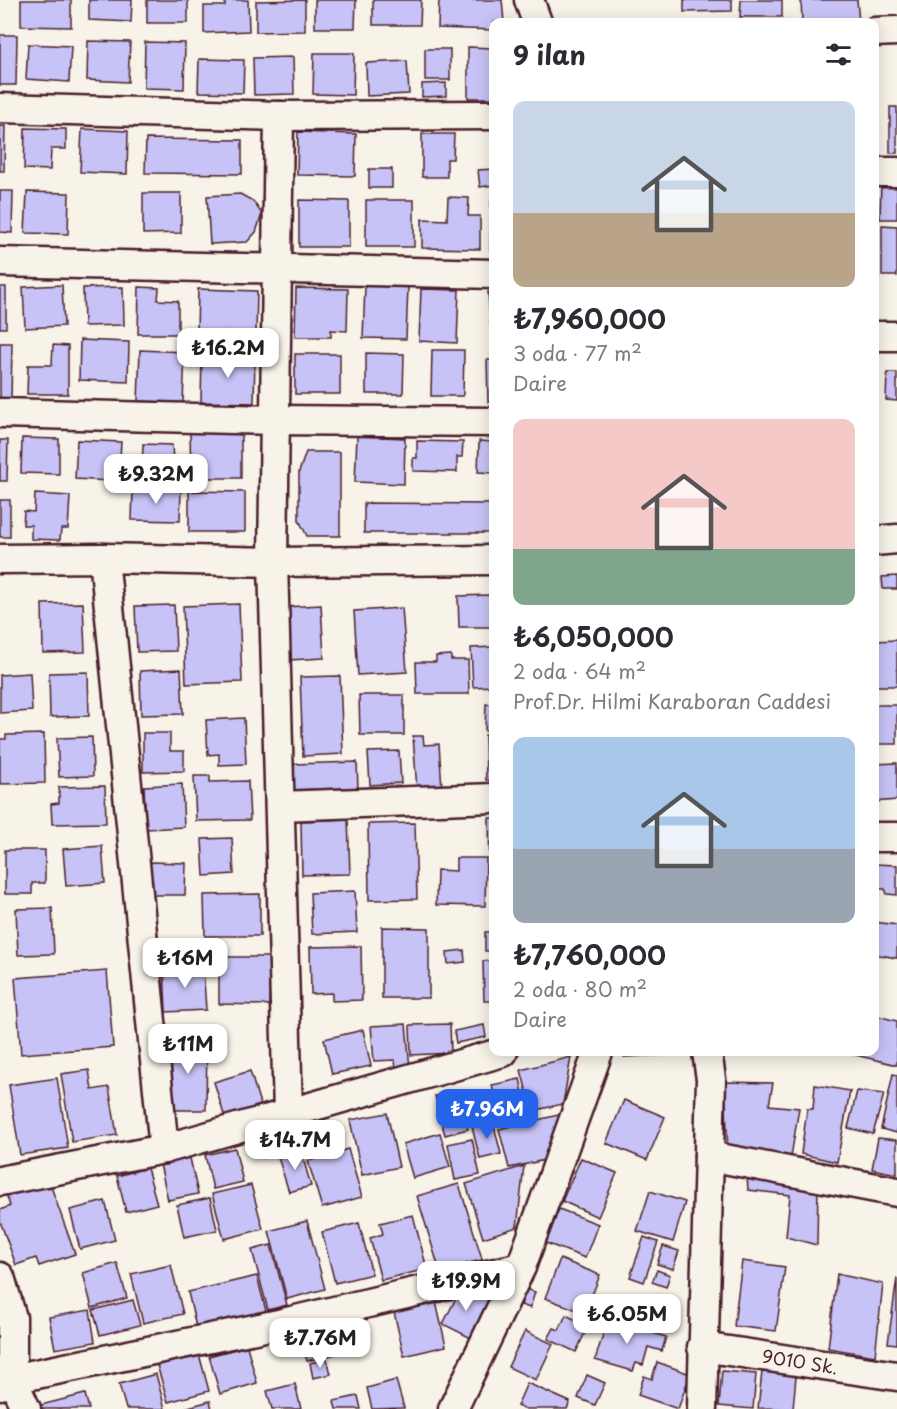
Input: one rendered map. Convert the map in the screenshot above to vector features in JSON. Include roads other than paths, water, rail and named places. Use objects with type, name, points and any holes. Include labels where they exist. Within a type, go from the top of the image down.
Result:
[{"type":"street","points":[[529,0],[536,18]]},
{"type":"street","points":[[879,32],[897,31]]},
{"type":"street","points":[[0,108],[279,116],[489,115]]},
{"type":"street","points":[[279,116],[273,562],[288,1113]]},
{"type":"street","points":[[879,172],[897,172]]},
{"type":"street","points":[[0,262],[489,274]]},
{"type":"street","points":[[879,336],[897,336]]},
{"type":"street","points":[[0,413],[276,420],[489,422]]},
{"type":"street","points":[[879,541],[897,539]]},
{"type":"street","points":[[104,558],[164,1149]]},
{"type":"street","points":[[0,559],[104,558],[273,562],[489,560]]},
{"type":"street","points":[[280,806],[489,798]]},
{"type":"street","points":[[879,837],[897,837]]},
{"type":"street","points":[[0,1181],[164,1149],[489,1056]]},
{"type":"street","points":[[452,1409],[521,1267],[597,1056]]},
{"type":"street","points":[[702,1409],[711,1079],[708,1056]]},
{"type":"street","points":[[709,1156],[897,1192]]},
{"type":"street","points":[[6,1382],[279,1324],[521,1267]]},
{"type":"street","points":[[0,1277],[12,1318],[6,1382],[26,1409]]},
{"type":"street","name":"9010 Sk.","points":[[702,1347],[897,1376]]}]
